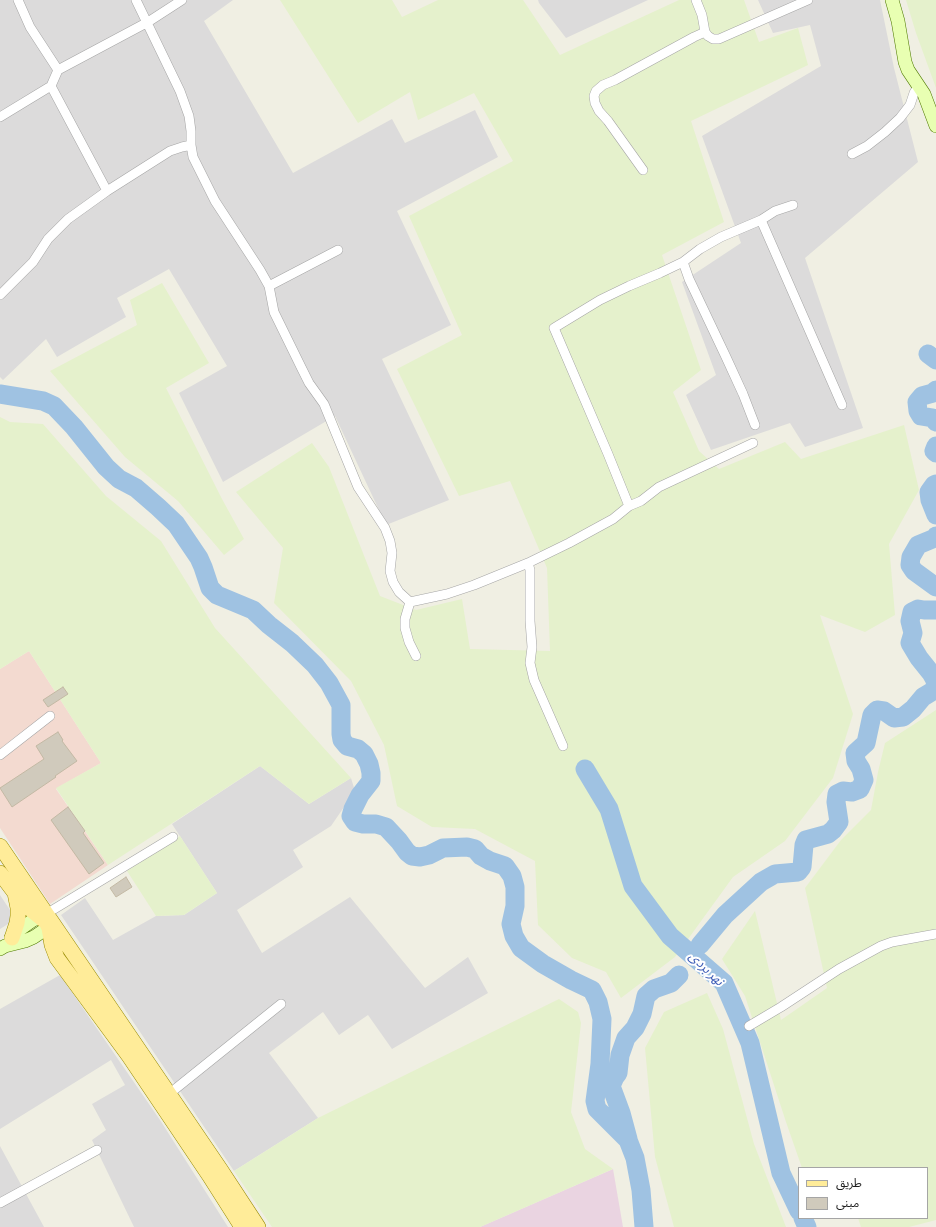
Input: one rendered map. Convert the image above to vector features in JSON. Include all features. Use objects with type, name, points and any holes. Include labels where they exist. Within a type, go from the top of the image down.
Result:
[{"type":"main road","points":[[0,846],[128,1056],[258,1227]]},
{"type":"main road","points":[[0,873],[15,893],[30,909],[47,921]]},
{"type":"main road","points":[[6,944],[17,923],[18,908],[15,893]]},
{"type":"main road","points":[[79,975],[169,1094],[242,1227]]},
{"type":"street","points":[[18,0],[30,27],[58,70]]},
{"type":"street","points":[[136,0],[148,22],[180,91],[189,116],[193,157],[216,201],[269,286],[274,312],[310,383],[324,404],[358,488],[385,528],[390,541],[392,553],[390,571],[393,582],[399,592],[410,602]]},
{"type":"street","points":[[0,117],[51,86],[58,70],[148,22],[182,0]]},
{"type":"street","points":[[696,0],[702,15],[705,32],[713,39],[719,39],[808,0]]},
{"type":"street","points":[[892,0],[898,21],[905,62],[908,70],[924,94],[936,126]]},
{"type":"street","points":[[643,170],[608,121],[599,111],[595,103],[594,96],[596,91],[603,85],[705,32]]},
{"type":"street","points":[[852,154],[867,146],[900,118],[910,105],[914,93],[919,85]]},
{"type":"street","points":[[51,86],[107,191]]},
{"type":"street","points":[[0,295],[33,262],[48,239],[68,219],[107,191],[170,151],[191,145]]},
{"type":"street","points":[[629,506],[554,328],[574,314],[607,296],[683,262],[700,249],[721,237],[761,220],[775,211],[794,205]]},
{"type":"street","points":[[761,220],[842,405]]},
{"type":"street","points":[[269,286],[338,250]]},
{"type":"street","points":[[683,262],[689,279],[743,394],[755,425]]},
{"type":"street","points":[[410,602],[447,594],[474,585],[528,563],[613,519],[629,506],[641,501],[659,487],[753,443]]},
{"type":"street","points":[[528,563],[530,570],[530,621],[532,647],[530,663],[534,680],[563,746]]},
{"type":"street","points":[[410,602],[405,619],[405,628],[409,642],[416,656]]},
{"type":"street","points":[[0,755],[50,716]]},
{"type":"street","points":[[6,944],[27,924],[47,921],[173,837]]},
{"type":"street","points":[[749,1026],[839,969],[881,946],[892,942],[936,934]]},
{"type":"street","points":[[169,1094],[281,1004]]},
{"type":"street","points":[[0,1203],[97,1150]]},
{"type":"shaded area","points":[[0,0],[233,0],[204,21],[293,173],[392,119],[405,143],[475,110],[498,157],[397,211],[451,325],[382,359],[449,500],[386,525],[335,416],[223,482],[179,393],[227,366],[169,269],[117,298],[126,317],[57,357],[46,339],[3,380],[0,377]]},
{"type":"shaded area","points":[[538,0],[648,0],[566,38]]},
{"type":"shaded area","points":[[758,0],[880,0],[894,68],[918,162],[805,258],[863,428],[805,447],[790,423],[711,450],[686,395],[716,375],[682,282],[741,243],[702,136],[821,66],[810,25],[773,33]]},
{"type":"shaded area","points":[[29,651],[101,763],[56,789],[108,865],[50,904],[0,828],[0,669]]},
{"type":"shaded area","points":[[260,766],[309,804],[351,778],[355,791],[331,826],[293,850],[303,867],[237,910],[262,953],[350,897],[425,988],[468,957],[488,993],[392,1049],[368,1015],[339,1035],[323,1012],[269,1053],[318,1118],[234,1171],[61,915],[85,898],[113,940],[156,916],[184,915],[217,893],[172,824]]},
{"type":"shaded area","points":[[0,895],[16,919],[0,929]]},
{"type":"shaded area","points":[[60,975],[160,1120],[228,1227],[134,1227],[92,1140],[106,1130],[92,1104],[125,1085],[111,1060],[0,1129],[0,1009]]},
{"type":"shaded area","points":[[0,1146],[44,1227],[0,1227]]},
{"type":"shaded area","points":[[613,1169],[623,1227],[480,1227]]},
{"type":"green space","points":[[280,0],[392,0],[402,17],[438,0],[523,0],[560,55],[679,0],[744,0],[759,42],[798,28],[808,65],[691,121],[724,222],[662,255],[701,370],[673,392],[699,451],[719,469],[785,442],[801,459],[904,425],[919,490],[889,544],[895,615],[865,632],[820,615],[853,714],[833,778],[785,841],[733,877],[675,957],[621,998],[606,972],[572,958],[538,925],[535,861],[475,829],[432,827],[397,806],[384,745],[351,681],[274,603],[283,548],[236,492],[312,443],[329,467],[380,596],[416,610],[462,599],[470,649],[550,651],[547,568],[510,481],[459,496],[397,369],[462,335],[409,216],[513,161],[474,93],[418,120],[410,92],[358,123]]},
{"type":"green space","points":[[906,0],[936,0],[936,88],[916,33]]},
{"type":"green space","points":[[162,283],[209,363],[166,388],[244,539],[224,555],[178,501],[125,457],[50,371],[137,325],[130,300]]},
{"type":"green space","points":[[0,417],[10,422],[43,424],[106,496],[161,541],[215,628],[351,778],[309,804],[260,766],[108,865],[56,788],[101,763],[29,651],[0,669]]},
{"type":"green space","points":[[936,710],[936,1220],[909,1227],[861,1227],[858,1219],[928,1219],[928,1167],[802,1167],[745,996],[722,959],[755,911],[781,1020],[827,988],[805,888],[841,840],[871,810],[885,743]]},
{"type":"green space","points":[[180,836],[217,893],[184,915],[156,916],[127,871]]},
{"type":"green space","points":[[707,993],[723,1029],[754,1144],[786,1227],[674,1227],[655,1157],[645,1048],[664,1012]]},
{"type":"green space","points":[[559,999],[578,1012],[581,1023],[571,1112],[585,1149],[613,1169],[480,1227],[272,1227],[234,1171],[318,1118]]},
{"type":"building","points":[[63,687],[68,694],[48,707],[43,700]]},
{"type":"building","points":[[58,732],[63,740],[62,741],[77,761],[12,807],[0,788],[44,759],[36,746]]},
{"type":"building","points":[[68,807],[85,831],[83,833],[104,863],[89,874],[51,820]]},
{"type":"building","points":[[126,877],[132,887],[116,897],[110,888]]},
{"type":"waterway","points":[[928,354],[936,360]]},
{"type":"waterway","points":[[936,390],[933,393],[922,396],[917,402],[918,411],[921,416],[933,418],[936,422]]},
{"type":"waterway","points":[[0,394],[43,401],[54,406],[74,427],[106,467],[119,479],[136,488],[176,524],[199,558],[210,588],[217,595],[253,610],[315,665],[329,683],[341,705],[342,740],[347,746],[358,749],[364,754],[369,764],[371,781],[360,795],[353,809],[351,816],[355,822],[363,824],[376,824],[386,827],[412,856],[420,857],[429,855],[443,848],[467,847],[475,849],[481,856],[490,861],[505,866],[512,876],[515,887],[515,906],[511,924],[514,936],[521,948],[543,964],[592,990],[598,1002],[602,1019],[600,1064],[595,1101],[597,1109],[628,1140],[635,1158],[641,1190],[644,1227]]},
{"type":"waterway","points":[[936,446],[934,451],[936,453]]},
{"type":"waterway","points":[[936,484],[929,492],[930,500],[936,515]]},
{"type":"waterway","points":[[936,536],[935,538],[918,545],[911,557],[910,565],[914,571],[936,587]]},
{"type":"waterway","points":[[936,610],[918,609],[912,612],[910,621],[913,633],[910,643],[936,682]]},
{"type":"waterway","points":[[700,945],[725,915],[761,882],[775,874],[798,872],[802,867],[804,845],[806,840],[828,834],[839,822],[836,802],[837,794],[843,791],[852,792],[860,789],[864,780],[861,769],[856,761],[855,753],[866,743],[872,715],[877,710],[884,711],[894,718],[903,717],[913,709],[923,697],[933,691],[936,684]]},
{"type":"waterway","name":"نهر بردى","points":[[585,769],[609,809],[633,886],[670,936],[724,983],[750,1043],[781,1173],[798,1209]]},
{"type":"waterway","points":[[628,1139],[621,1113],[611,1086],[618,1073],[620,1055],[626,1038],[635,1028],[642,1014],[646,996],[654,989],[671,983],[679,975]]},
{"type":"waterway","name":"نهر بردى","points":[[803,1219],[807,1227]]}]
